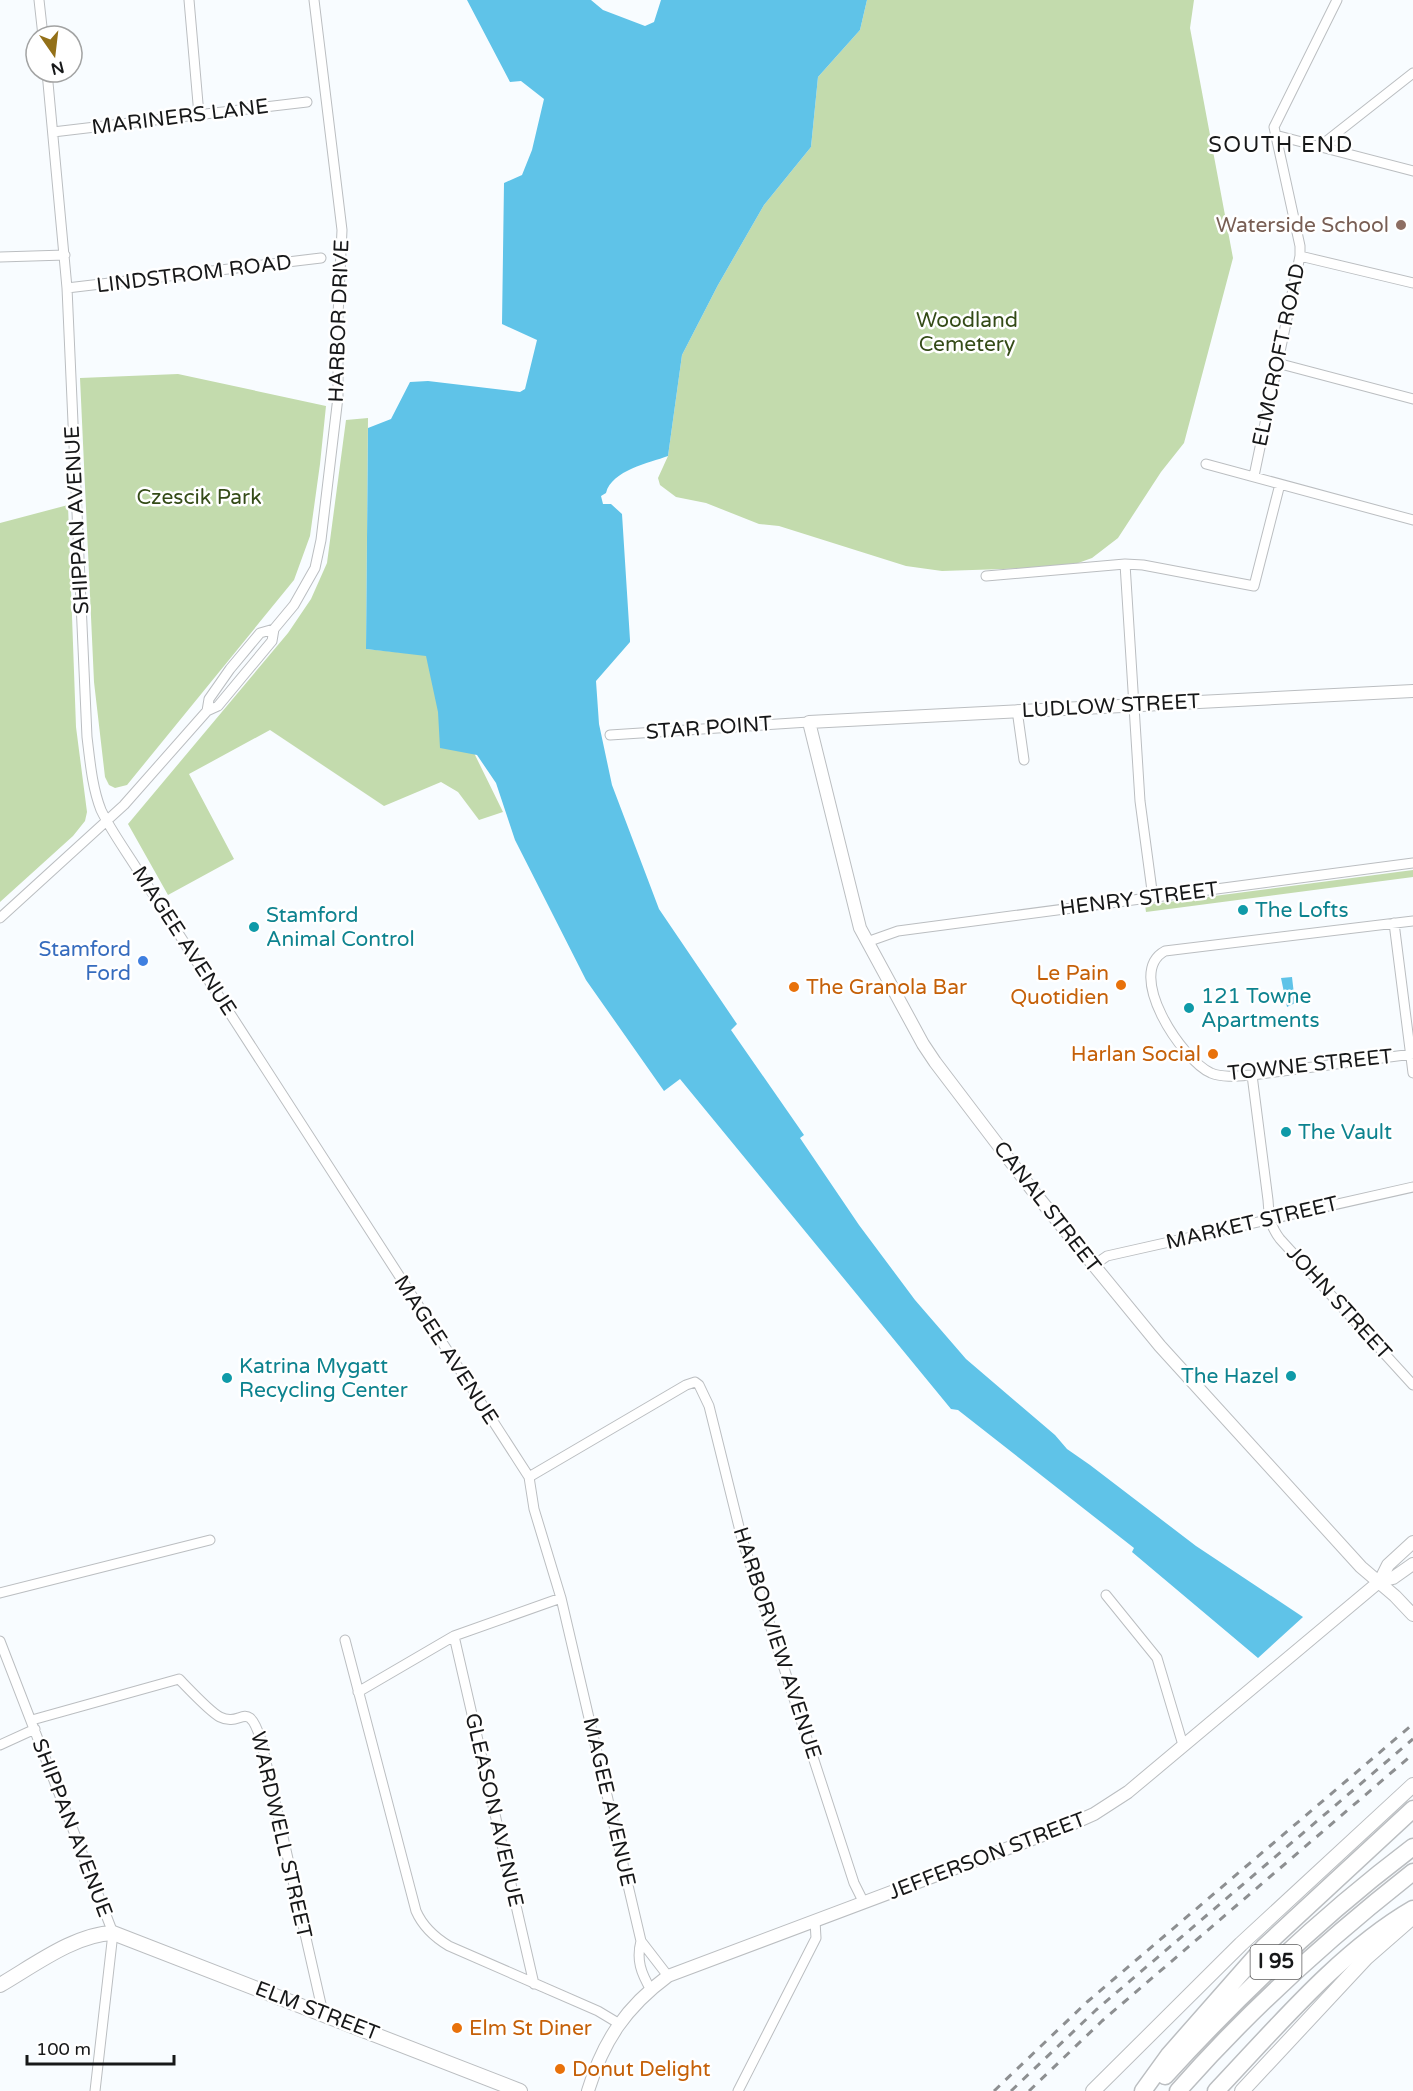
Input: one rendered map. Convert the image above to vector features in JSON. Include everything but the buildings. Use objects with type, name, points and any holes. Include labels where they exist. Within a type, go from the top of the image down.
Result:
[{"type":"highway","points":[[1143,2091],[1169,2055],[1264,1947],[1413,1809]]},
{"type":"highway","name":"I 95","points":[[1151,2091],[1265,1973],[1338,1907],[1413,1847]]},
{"type":"highway","name":"I 95","points":[[1178,2091],[1281,1985],[1334,1936],[1413,1872]]},
{"type":"highway","points":[[1216,2091],[1342,1961],[1384,1928],[1413,1909]]},
{"type":"main road","points":[[1093,2091],[1241,1944],[1413,1785]]},
{"type":"main road","points":[[1242,2091],[1366,1958],[1413,1917]]},
{"type":"main road","points":[[0,1985],[75,1942],[98,1933],[113,1933]]},
{"type":"main road","name":"ELM STREET","points":[[113,1933],[520,2091]]},
{"type":"street","points":[[39,0],[42,24]]},
{"type":"street","points":[[189,0],[199,115]]},
{"type":"street","name":"HARBOR DRIVE","points":[[108,821],[207,711],[218,706],[250,669],[272,641],[274,629],[298,599],[315,568],[321,540],[338,397],[339,302],[343,237],[314,0]]},
{"type":"street","name":"ELMCROFT ROAD","points":[[1254,476],[1300,256],[1300,246],[1275,135],[1275,123],[1337,0]]},
{"type":"street","points":[[1319,147],[1413,73]]},
{"type":"street","name":"SHIPPAN AVENUE","points":[[48,84],[67,288],[87,737],[98,799],[108,821]]},
{"type":"street","name":"MARINERS LANE","points":[[53,132],[307,102]]},
{"type":"street","points":[[1275,135],[1413,171]]},
{"type":"street","points":[[0,257],[65,255]]},
{"type":"street","points":[[1300,256],[1413,283]]},
{"type":"street","name":"LINDSTROM ROAD","points":[[67,288],[321,258]]},
{"type":"street","points":[[1277,363],[1413,399]]},
{"type":"street","points":[[1206,464],[1413,520]]},
{"type":"street","points":[[986,576],[1125,564],[1143,565],[1254,586],[1280,484]]},
{"type":"street","points":[[1125,564],[1140,801],[1153,898]]},
{"type":"street","name":"HARBOR DRIVE","points":[[207,711],[209,699],[230,669],[260,633],[274,629]]},
{"type":"street","name":"LUDLOW STREET","points":[[809,722],[1413,690]]},
{"type":"street","points":[[1017,710],[1024,760]]},
{"type":"street","name":"STAR POINT","points":[[610,735],[809,722]]},
{"type":"street","name":"CANAL STREET","points":[[809,722],[858,922],[935,1062],[1033,1191],[1186,1374],[1361,1567],[1380,1581],[1413,1615]]},
{"type":"street","points":[[0,918],[108,821]]},
{"type":"street","name":"MAGEE AVENUE","points":[[108,821],[529,1477],[534,1509],[561,1598],[641,1941],[638,1960],[641,1972],[651,1990]]},
{"type":"street","name":"HENRY STREET","points":[[867,942],[898,931],[1413,864]]},
{"type":"street","name":"TOWNE STREET","points":[[1412,1054],[1233,1076],[1211,1073],[1194,1059],[1163,1021],[1155,1003],[1151,972],[1152,963],[1158,955],[1165,951],[1413,921]]},
{"type":"street","points":[[1394,923],[1413,1073]]},
{"type":"street","points":[[1252,1074],[1269,1219]]},
{"type":"street","name":"MARKET STREET","points":[[1094,1265],[1107,1256],[1413,1187]]},
{"type":"street","name":"JOHN STREET","points":[[1269,1219],[1280,1239],[1413,1385]]},
{"type":"street","name":"HARBORVIEW AVENUE","points":[[529,1477],[695,1382],[699,1385],[709,1406],[742,1539],[856,1888],[864,1904]]},
{"type":"street","points":[[0,1593],[210,1540]]},
{"type":"street","points":[[1380,1581],[1388,1565],[1413,1542]]},
{"type":"street","points":[[1380,1581],[1393,1578],[1413,1564]]},
{"type":"street","name":"JEFFERSON STREET","points":[[588,2091],[604,2048],[618,2023],[635,2004],[668,1976],[864,1904],[1094,1814],[1128,1792],[1380,1581]]},
{"type":"street","points":[[1106,1595],[1157,1658],[1184,1745]]},
{"type":"street","points":[[358,1692],[454,1636],[561,1598]]},
{"type":"street","name":"GLEASON AVENUE","points":[[454,1636],[534,1984]]},
{"type":"street","points":[[345,1640],[418,1918],[429,1931],[448,1946],[598,2011],[618,2023]]},
{"type":"street","name":"SHIPPAN AVENUE","points":[[0,1641],[113,1933],[95,2091]]},
{"type":"street","name":"WARDWELL STREET","points":[[0,1745],[33,1725],[179,1679],[219,1717],[230,1720],[242,1716],[250,1717],[256,1723],[261,1740],[323,2013]]},
{"type":"street","points":[[738,2091],[816,1938],[815,1921]]},
{"type":"street","name":"MAGEE AVENUE","points":[[641,1941],[668,1976]]},
{"type":"green space","name":"Woodland Cemetery","points":[[867,0],[1194,0],[1190,28],[1233,258],[1184,443],[1161,472],[1118,538],[1092,558],[1067,567],[942,571],[906,566],[779,526],[759,524],[706,503],[676,497],[660,485],[658,478],[668,456],[682,355],[718,285],[764,205],[811,147],[818,77],[860,30]]},
{"type":"green space","name":"Czescik Park","points":[[178,374],[326,406],[310,536],[294,580],[127,785],[115,788],[109,785],[105,777],[94,682],[80,378]]},
{"type":"green space","points":[[368,418],[366,649],[426,655],[503,812],[479,820],[458,792],[441,782],[384,806],[270,730],[189,774],[234,859],[168,895],[128,824],[288,633],[311,599],[327,563],[346,420]]},
{"type":"green space","points":[[68,505],[76,727],[87,812],[85,821],[73,836],[0,902],[0,523]]},
{"type":"green space","points":[[1413,870],[1413,877],[1146,912],[1145,905]]},
{"type":"water","points":[[467,0],[591,0],[603,10],[645,26],[654,22],[661,0],[867,0],[860,30],[818,77],[811,147],[764,205],[718,285],[682,355],[668,456],[623,473],[601,496],[603,504],[611,504],[622,514],[630,640],[596,681],[599,724],[612,785],[659,909],[737,1024],[731,1030],[804,1135],[800,1138],[859,1225],[915,1300],[966,1359],[1055,1435],[1067,1449],[1196,1546],[1303,1617],[1258,1658],[1132,1552],[1134,1548],[958,1410],[951,1409],[680,1079],[664,1091],[586,980],[515,840],[496,783],[477,755],[440,748],[438,712],[426,656],[366,649],[368,428],[391,419],[410,382],[428,381],[520,392],[525,389],[537,340],[502,324],[504,183],[522,175],[532,150],[544,99],[521,81],[510,82]]},
{"type":"water","points":[[1292,977],[1295,1003],[1287,1007],[1281,978]]},
{"type":"railway","points":[[994,2091],[1087,2002],[1413,1724]]},
{"type":"railway","points":[[1011,2091],[1096,2010],[1413,1739]]},
{"type":"railway","points":[[1029,2091],[1102,2021],[1413,1754]]},
{"type":"place","name":"Waterside School","points":[[1401,225]]},
{"type":"place","name":"The Lofts","points":[[1243,910]]},
{"type":"place","name":"Stamford Animal Control","points":[[254,927]]},
{"type":"place","name":"Stamford Ford","points":[[143,961]]},
{"type":"place","name":"Le Pain Quotidien","points":[[1121,985]]},
{"type":"place","name":"The Granola Bar","points":[[794,987]]},
{"type":"place","name":"121 Towne Apartments","points":[[1189,1008]]},
{"type":"place","name":"Harlan Social","points":[[1213,1054]]},
{"type":"place","name":"The Vault","points":[[1286,1132]]},
{"type":"place","name":"The Hazel","points":[[1291,1376]]},
{"type":"place","name":"Katrina Mygatt Recycling Center","points":[[227,1378]]},
{"type":"place","name":"Elm St Diner","points":[[457,2028]]},
{"type":"place","name":"Donut Delight","points":[[560,2069]]},
{"type":"district","name":"SOUTH END","points":[[1281,145]]}]
